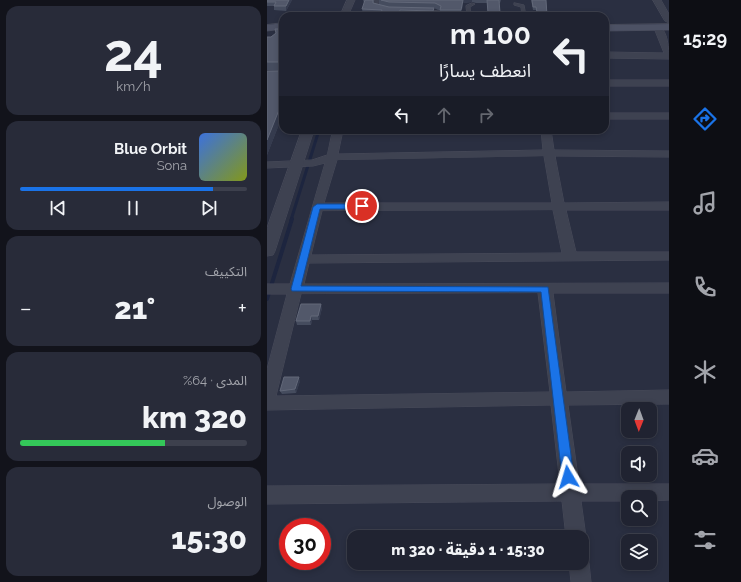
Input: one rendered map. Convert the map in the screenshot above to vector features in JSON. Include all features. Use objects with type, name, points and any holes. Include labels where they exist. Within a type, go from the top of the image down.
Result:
[{"type":"main road","points":[[267,23],[279,24]]},
{"type":"main road","points":[[267,28],[279,26]]},
{"type":"main road","points":[[609,28],[663,27]]},
{"type":"street","points":[[346,12],[351,0]]},
{"type":"street","points":[[657,0],[669,21]]},
{"type":"street","points":[[609,55],[669,56],[663,27]]},
{"type":"street","points":[[609,82],[669,83]]},
{"type":"street","points":[[609,116],[669,116]]},
{"type":"street","points":[[267,251],[304,164],[308,134]]},
{"type":"street","points":[[267,399],[303,259],[332,157],[336,134]]},
{"type":"street","points":[[546,134],[553,181],[570,257]]},
{"type":"street","points":[[267,165],[304,164],[332,157],[669,154]]},
{"type":"street","points":[[317,207],[558,205],[669,206]]},
{"type":"street","points":[[303,259],[669,256]]},
{"type":"street","points":[[267,289],[669,288]]},
{"type":"street","points":[[545,289],[575,530]]},
{"type":"street","points":[[267,403],[669,397]]},
{"type":"street","points":[[267,495],[669,492]]},
{"type":"street","points":[[580,570],[581,582]]},
{"type":"lane","points":[[381,0],[376,1],[375,4],[376,7],[381,9]]},
{"type":"lane","points":[[469,12],[468,6],[473,4]]},
{"type":"lane","points":[[515,4],[523,6],[524,12]]},
{"type":"lane","points":[[422,10],[438,12]]},
{"type":"building","points":[[267,0],[289,0],[286,6],[274,6],[276,2],[267,2]]},
{"type":"building","points":[[365,0],[373,0],[373,3],[389,7],[434,8],[433,11],[400,10],[400,12],[381,12],[382,10],[362,9]]},
{"type":"building","points":[[381,0],[463,0],[461,10],[440,10],[441,6],[435,3],[389,2]]},
{"type":"building","points":[[487,0],[499,0],[500,12],[488,12]]},
{"type":"building","points":[[532,0],[546,0],[547,12],[537,12],[536,7],[533,7]]},
{"type":"building","points":[[275,29],[279,29],[279,62],[267,62],[267,37],[271,37],[276,33]]},
{"type":"building","points":[[267,71],[279,71],[279,110],[267,140]]},
{"type":"building","points":[[301,304],[321,304],[318,316],[311,316],[310,321],[296,321]]},
{"type":"building","points":[[284,377],[299,377],[295,389],[280,391]]},
{"type":"waterway","points":[[291,220],[318,134]]},
{"type":"waterway","points":[[267,299],[292,219]]},
{"type":"route","points":[[362,206],[317,207],[296,289],[545,289],[568,477]]}]
